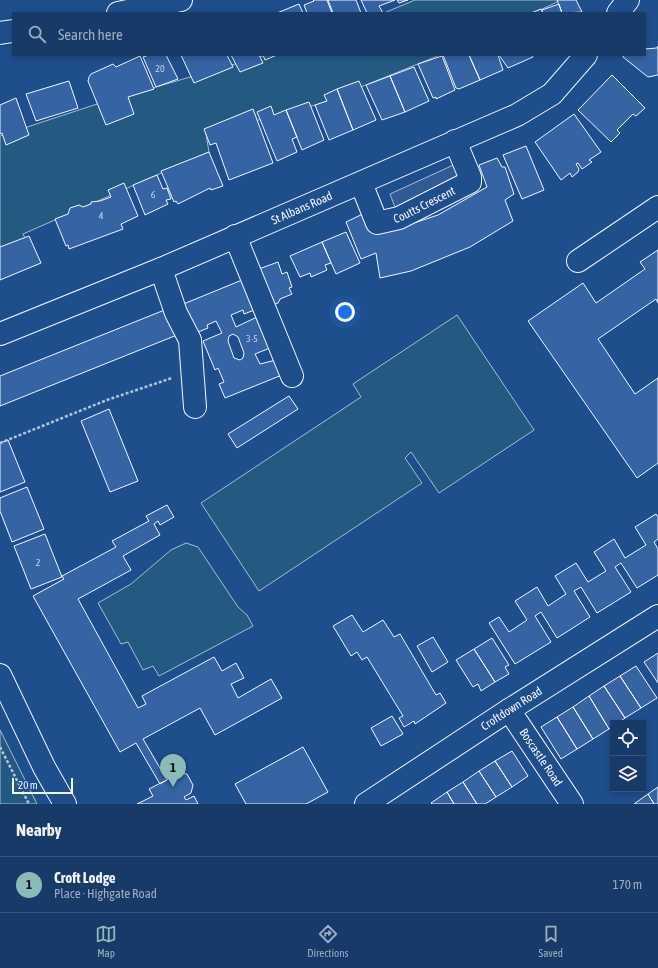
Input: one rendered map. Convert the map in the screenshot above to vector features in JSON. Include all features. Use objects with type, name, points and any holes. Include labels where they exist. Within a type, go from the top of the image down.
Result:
[{"type":"street","points":[[619,12],[628,0]]},
{"type":"street","points":[[123,12],[169,2]]},
{"type":"street","points":[[0,33],[12,30]]},
{"type":"street","name":"St Albans Road","points":[[0,334],[161,268],[517,115],[552,94],[585,56]]},
{"type":"street","name":"Coutts Crescent","points":[[361,183],[377,223],[399,218],[470,182],[470,176],[455,141]]},
{"type":"street","points":[[578,261],[658,207]]},
{"type":"street","points":[[235,236],[292,376]]},
{"type":"street","points":[[161,268],[176,313],[190,340],[195,407]]},
{"type":"street","name":"Croftdown Road","points":[[366,804],[509,710],[658,616]]},
{"type":"street","points":[[0,675],[44,767],[64,804]]},
{"type":"street","name":"Boscastle Road","points":[[509,710],[572,804]]},
{"type":"path","points":[[0,443],[107,400],[193,371]]},
{"type":"path","points":[[0,747],[29,804]]},
{"type":"shaded area","points":[[415,0],[561,0],[536,12],[386,12]]},
{"type":"shaded area","points":[[263,56],[438,56],[319,104],[206,134],[209,152],[23,234],[25,238],[0,248],[0,136],[94,105]]},
{"type":"shaded area","points":[[460,162],[470,182],[399,218],[390,194]]},
{"type":"shaded area","points":[[457,315],[534,430],[439,493],[411,452],[405,458],[422,483],[259,591],[201,503],[361,397],[353,384]]},
{"type":"shaded area","points":[[186,543],[198,547],[238,607],[247,615],[253,626],[159,676],[153,666],[143,670],[128,642],[121,644],[98,603],[131,584],[171,550]]},
{"type":"shaded area","points":[[0,730],[37,804],[0,804]]},
{"type":"building","points":[[313,0],[327,0],[332,12],[307,12],[304,5],[314,1]]},
{"type":"building","points":[[328,0],[356,0],[361,12],[333,12]]},
{"type":"building","points":[[361,0],[395,0],[379,6],[382,12],[367,12]]},
{"type":"building","points":[[397,0],[408,0],[399,3]]},
{"type":"building","points":[[557,0],[576,0],[582,12],[562,12]]},
{"type":"building","points":[[299,4],[303,12],[279,12]]},
{"type":"building","points":[[559,4],[562,12],[543,12],[542,10]]},
{"type":"building","points":[[541,9],[542,12],[534,12]]},
{"type":"building","points":[[658,46],[658,75],[648,77],[623,57],[646,56],[646,49],[657,48]]},
{"type":"building","points":[[140,56],[154,89],[128,97],[134,114],[106,125],[88,81],[89,77],[91,74],[113,64],[116,67]]},
{"type":"building","points":[[166,56],[178,79],[156,87],[143,57]]},
{"type":"building","points":[[181,56],[228,56],[233,67],[194,83]]},
{"type":"building","points":[[232,56],[260,56],[263,63],[240,72]]},
{"type":"building","points":[[263,56],[275,56],[265,60]]},
{"type":"building","points":[[442,56],[455,90],[436,99],[436,97],[433,98],[418,64]]},
{"type":"building","points":[[443,56],[469,56],[480,80],[459,89],[456,88]]},
{"type":"building","points":[[469,56],[498,56],[503,70],[480,80]]},
{"type":"building","points":[[500,56],[533,57],[508,68]]},
{"type":"building","points":[[414,67],[429,101],[405,112],[390,76]]},
{"type":"building","points":[[612,75],[645,108],[636,116],[633,114],[617,130],[620,133],[611,142],[578,110]]},
{"type":"building","points":[[390,76],[405,112],[382,120],[366,85]]},
{"type":"building","points":[[69,81],[78,108],[36,121],[26,94]]},
{"type":"building","points":[[359,81],[376,120],[353,130],[337,89]]},
{"type":"building","points":[[337,89],[353,130],[329,140],[315,105],[327,101],[324,95]]},
{"type":"building","points":[[16,98],[29,135],[6,145],[2,133],[0,134],[0,105]]},
{"type":"building","points":[[309,102],[324,140],[302,150],[286,110]]},
{"type":"building","points":[[271,106],[274,115],[286,110],[297,137],[292,139],[297,152],[277,161],[257,112]]},
{"type":"building","points":[[253,109],[273,163],[229,180],[216,143],[210,145],[204,129]]},
{"type":"building","points":[[574,114],[601,152],[589,160],[592,162],[582,169],[578,163],[576,164],[579,169],[578,172],[572,177],[570,173],[561,180],[535,142]]},
{"type":"building","points":[[526,146],[544,190],[522,199],[503,155]]},
{"type":"building","points":[[209,152],[223,186],[211,190],[210,188],[178,204],[176,201],[174,202],[161,171]]},
{"type":"building","points":[[497,158],[502,167],[505,167],[514,194],[505,200],[513,221],[470,247],[411,271],[380,278],[376,253],[361,259],[346,222],[367,212],[387,232],[438,215],[487,187],[479,165]]},
{"type":"building","points":[[157,175],[163,189],[167,188],[171,199],[166,200],[168,204],[145,215],[133,185]]},
{"type":"building","points":[[124,183],[138,216],[121,224],[123,229],[69,249],[68,245],[66,246],[55,219],[68,214],[70,208],[79,205],[83,207],[91,204],[91,202],[100,201],[111,197],[108,190]]},
{"type":"building","points":[[346,232],[360,263],[336,274],[322,242]]},
{"type":"building","points":[[29,236],[41,263],[0,280],[0,247]]},
{"type":"building","points":[[322,242],[331,263],[325,265],[327,270],[311,277],[310,273],[300,277],[290,256]]},
{"type":"building","points":[[658,250],[658,303],[656,299],[598,339],[635,394],[658,378],[658,463],[637,478],[528,321],[583,283],[596,303],[645,269],[640,262]]},
{"type":"building","points":[[278,262],[282,274],[287,272],[292,287],[289,288],[292,294],[280,299],[278,303],[273,305],[256,270]]},
{"type":"building","points":[[247,278],[257,309],[244,314],[243,310],[231,315],[236,327],[257,317],[270,348],[255,354],[260,364],[276,360],[282,375],[225,398],[219,384],[224,382],[218,368],[215,370],[203,341],[222,333],[216,321],[207,325],[208,328],[193,334],[181,305]],"holes":[[[233,334],[238,337],[244,353],[243,358],[240,360],[234,358],[228,341],[229,336]]]},
{"type":"building","points":[[167,309],[177,335],[0,406],[0,376]]},
{"type":"building","points":[[289,396],[298,409],[237,448],[228,434]]},
{"type":"building","points":[[109,409],[138,481],[110,492],[81,421]]},
{"type":"building","points":[[8,440],[25,482],[0,492],[0,443]]},
{"type":"building","points":[[27,487],[44,529],[12,542],[0,511],[0,498]]},
{"type":"building","points":[[167,505],[174,517],[160,525],[158,521],[154,524],[160,535],[123,556],[131,570],[78,599],[138,708],[146,704],[142,696],[214,657],[222,671],[236,663],[244,678],[231,684],[238,698],[271,679],[282,698],[215,735],[200,708],[143,739],[167,780],[160,784],[136,743],[120,752],[33,596],[64,579],[62,576],[116,547],[112,541],[149,521],[146,516]]},
{"type":"building","points":[[656,514],[658,517],[658,539],[654,542],[658,549],[658,575],[637,588],[621,563],[615,567],[631,592],[597,613],[581,587],[574,591],[590,617],[557,638],[541,612],[535,616],[551,642],[515,664],[489,623],[499,617],[509,632],[527,620],[515,601],[537,587],[548,606],[566,594],[555,576],[576,563],[588,582],[606,571],[594,552],[614,539],[625,558],[646,545],[635,527]]},
{"type":"building","points":[[45,534],[62,577],[31,589],[14,546]]},
{"type":"building","points":[[352,615],[363,632],[383,620],[394,637],[400,634],[436,695],[440,693],[446,703],[415,724],[414,721],[404,727],[399,718],[403,716],[367,657],[362,660],[357,652],[351,656],[333,626]]},
{"type":"building","points":[[433,637],[448,662],[432,672],[417,646]]},
{"type":"building","points":[[492,638],[509,665],[505,667],[509,674],[495,682],[474,649]]},
{"type":"building","points":[[474,649],[495,682],[481,691],[478,684],[473,687],[456,660]]},
{"type":"building","points":[[658,653],[658,683],[644,662]]},
{"type":"building","points":[[636,666],[657,698],[641,708],[620,676]]},
{"type":"building","points":[[620,676],[641,708],[625,718],[604,686]]},
{"type":"building","points":[[604,686],[625,718],[622,720],[610,720],[609,729],[589,696]]},
{"type":"building","points":[[589,696],[609,729],[593,739],[573,707]]},
{"type":"building","points":[[573,707],[593,739],[577,749],[557,717]]},
{"type":"building","points":[[392,716],[403,734],[381,746],[371,728]]},
{"type":"building","points":[[557,717],[577,749],[561,759],[541,727]]},
{"type":"building","points":[[303,747],[328,792],[306,804],[246,804],[235,784]]},
{"type":"building","points":[[512,751],[528,776],[512,787],[495,761]]},
{"type":"building","points":[[495,761],[512,787],[496,797],[479,771]]},
{"type":"building","points":[[479,771],[496,797],[485,804],[477,804],[463,782]]},
{"type":"building","points":[[180,773],[187,774],[193,785],[191,793],[184,797],[186,800],[194,796],[198,804],[137,804],[153,796],[149,789]]},
{"type":"building","points":[[463,782],[477,804],[454,804],[447,792]]},
{"type":"building","points":[[658,787],[658,804],[654,804],[648,794]]},
{"type":"building","points":[[447,792],[454,804],[431,803]]},
{"type":"building","points":[[648,794],[654,804],[634,804]]},
{"type":"place","name":"Croft Lodge","points":[[173,787]]}]
